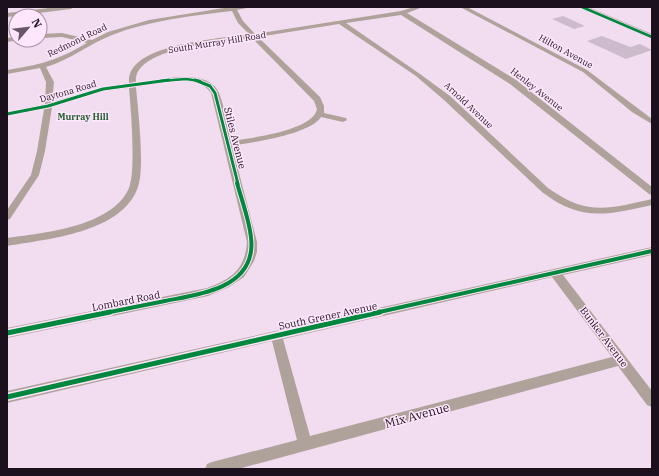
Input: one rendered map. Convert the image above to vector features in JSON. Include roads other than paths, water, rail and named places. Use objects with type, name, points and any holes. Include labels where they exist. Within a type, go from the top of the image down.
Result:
[{"type":"main road","points":[[582,7],[648,33]]},
{"type":"main road","points":[[593,7],[648,33]]},
{"type":"street","points":[[7,15],[71,7]]},
{"type":"street","name":"Redmond Road","points":[[7,72],[42,66],[68,56],[113,32],[146,22],[233,8],[249,7]]},
{"type":"street","name":"South Murray Hill Road","points":[[7,242],[65,232],[90,224],[114,211],[129,195],[136,179],[132,78],[136,68],[145,59],[155,54],[179,47],[342,23],[402,13],[420,7]]},
{"type":"street","name":"Hilton Avenue","points":[[463,7],[585,71],[600,81],[628,107],[652,122]]},
{"type":"street","points":[[229,144],[302,128],[315,121],[320,115],[321,108],[317,99],[240,22],[233,8]]},
{"type":"street","name":"Henley Avenue","points":[[402,13],[512,82],[652,192]]},
{"type":"street","name":"Arnold Avenue","points":[[342,23],[433,86],[549,194],[561,202],[577,208],[606,212],[652,202]]},
{"type":"street","points":[[48,36],[62,35],[92,42]]},
{"type":"street","points":[[7,217],[35,175],[41,151],[50,82],[42,66]]},
{"type":"street","name":"Stiles Avenue","points":[[133,84],[186,79],[205,83],[214,90],[229,144],[252,242],[250,259],[243,271]]},
{"type":"street","name":"Daytona Road","points":[[7,114],[48,106],[96,91],[133,84]]},
{"type":"street","points":[[320,115],[343,120]]},
{"type":"street","name":"South Grener Avenue","points":[[7,397],[652,251]]},
{"type":"street","name":"Lombard Road","points":[[7,333],[201,294],[228,284],[243,271]]},
{"type":"street","name":"Bunker Avenue","points":[[555,273],[652,402]]},
{"type":"street","points":[[276,335],[305,444]]},
{"type":"street","name":"Mix Avenue","points":[[212,469],[621,360]]},
{"type":"district","name":"Murray Hill","points":[[83,116]]}]
